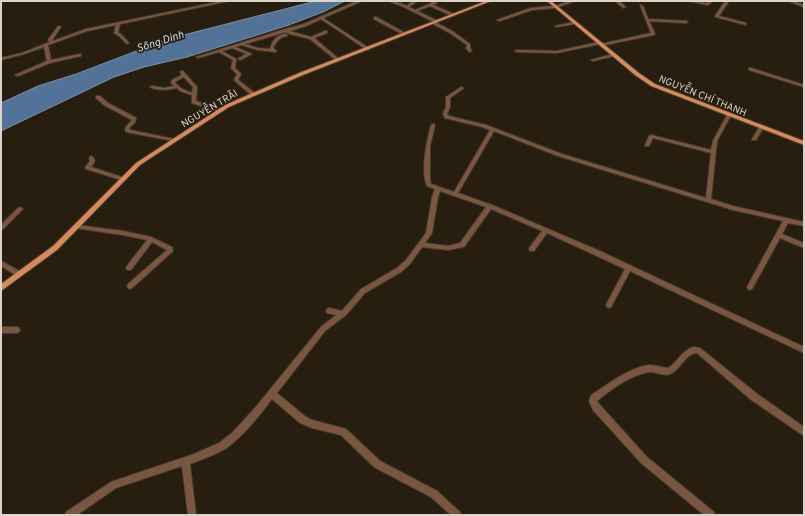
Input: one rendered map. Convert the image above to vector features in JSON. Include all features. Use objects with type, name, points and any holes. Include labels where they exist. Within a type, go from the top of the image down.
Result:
[{"type":"main road","name":"NGUYỄN TRÃI","points":[[1,288],[55,248],[78,227],[142,161],[219,110],[253,94],[489,1]]},
{"type":"main road","name":"NGUYỄN CHÍ THANH","points":[[549,1],[639,76],[656,86],[804,143]]},
{"type":"street","points":[[1,59],[28,52],[74,33],[227,1]]},
{"type":"street","points":[[198,57],[234,48],[322,19],[360,1]]},
{"type":"street","points":[[391,1],[414,11],[451,32],[469,45],[468,48],[470,51]]},
{"type":"street","points":[[406,7],[415,1]]},
{"type":"street","points":[[499,20],[532,9],[555,7],[573,1]]},
{"type":"street","points":[[617,1],[624,7]]},
{"type":"street","points":[[690,1],[708,4],[711,1]]},
{"type":"street","points":[[727,1],[717,16],[745,24]]},
{"type":"street","points":[[790,1],[804,6]]},
{"type":"street","points":[[414,11],[431,3],[453,15]]},
{"type":"street","points":[[517,51],[557,52],[652,35],[653,33],[641,6]]},
{"type":"street","points":[[375,18],[405,34]]},
{"type":"street","points":[[322,19],[368,49]]},
{"type":"street","points":[[647,20],[686,22]]},
{"type":"street","points":[[557,26],[574,23]]},
{"type":"street","points":[[118,24],[116,33],[120,35],[127,43]]},
{"type":"street","points":[[52,42],[50,40],[59,28]]},
{"type":"street","points":[[286,30],[291,33],[311,38],[338,60]]},
{"type":"street","points":[[311,38],[326,32]]},
{"type":"street","points":[[243,45],[258,49],[273,50],[271,47],[278,37],[291,33]]},
{"type":"street","points":[[46,45],[49,62]]},
{"type":"street","points":[[234,48],[250,54],[240,59]]},
{"type":"street","points":[[220,51],[234,59],[233,68],[239,74],[236,80],[253,94]]},
{"type":"street","points":[[17,75],[49,62],[80,55]]},
{"type":"street","points":[[593,60],[613,55]]},
{"type":"street","points":[[750,69],[804,86]]},
{"type":"street","points":[[195,95],[178,87],[172,81],[183,74],[195,87],[195,95],[194,102],[219,110]]},
{"type":"street","points":[[152,87],[165,89],[178,87]]},
{"type":"street","points":[[462,88],[448,97],[448,107],[445,116],[493,129],[560,155],[747,212],[804,224]]},
{"type":"street","points":[[98,97],[110,106],[134,119],[127,128],[128,131],[174,140]]},
{"type":"street","points":[[708,200],[713,152],[717,135],[729,115]]},
{"type":"street","points":[[433,125],[428,146],[427,182],[429,186],[490,206],[629,268],[804,350]]},
{"type":"street","points":[[754,139],[762,127]]},
{"type":"street","points":[[455,194],[493,129]]},
{"type":"street","points":[[647,145],[651,136],[713,152]]},
{"type":"street","points":[[91,158],[93,161],[88,168],[123,179]]},
{"type":"street","points":[[69,515],[114,485],[205,454],[229,441],[258,411],[318,334],[342,314],[363,291],[404,267],[421,245],[430,230],[438,189]]},
{"type":"street","points":[[421,245],[448,248],[462,245],[490,206]]},
{"type":"street","points":[[1,228],[20,209]]},
{"type":"street","points":[[750,287],[787,220]]},
{"type":"street","points":[[78,227],[123,233],[151,239],[170,249],[170,251],[130,286]]},
{"type":"street","points":[[532,249],[545,231]]},
{"type":"street","points":[[780,235],[804,246]]},
{"type":"street","points":[[129,268],[151,239]]},
{"type":"street","points":[[1,262],[19,274]]},
{"type":"street","points":[[609,305],[629,268]]},
{"type":"street","points":[[329,311],[342,314]]},
{"type":"street","points":[[1,330],[18,330]]},
{"type":"street","points":[[711,515],[644,460],[596,407],[593,401],[594,398],[621,381],[644,370],[652,368],[664,371],[670,370],[689,351],[698,350],[745,390],[804,432]]},
{"type":"street","points":[[272,394],[303,420],[316,426],[343,432],[377,464],[434,494],[457,515]]},
{"type":"street","points":[[186,461],[192,515]]},
{"type":"water","points":[[316,1],[345,1],[323,12],[289,25],[187,57],[144,67],[114,77],[1,131],[1,103],[38,86],[76,74],[168,39]]},
{"type":"water label","name":"Sông Dinh","points":[[160,41]]}]
